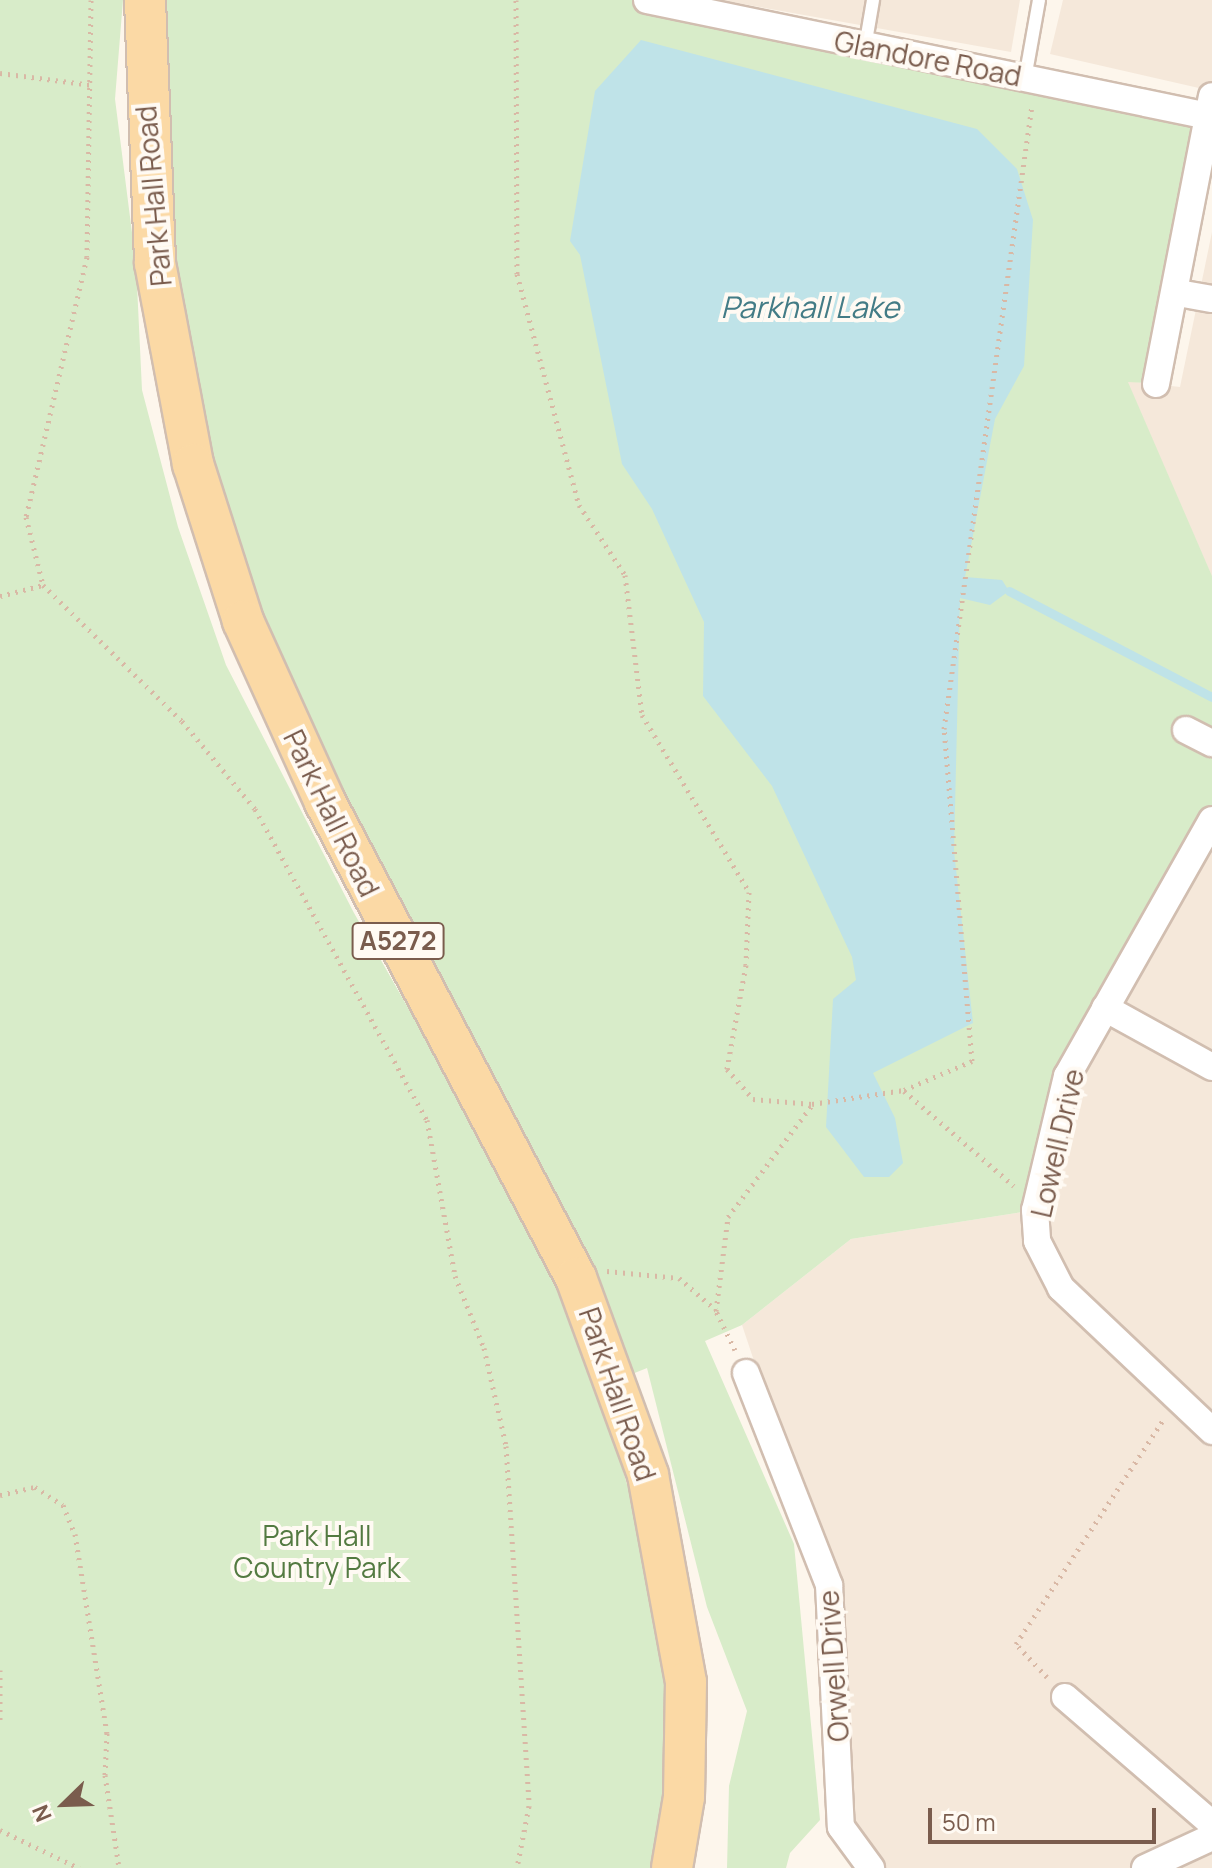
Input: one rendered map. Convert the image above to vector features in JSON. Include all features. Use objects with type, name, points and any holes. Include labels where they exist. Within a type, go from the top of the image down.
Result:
[{"type":"main road","name":"Park Hall Road","points":[[145,0],[143,65],[163,309],[193,464],[243,621],[337,827],[576,1278],[648,1475],[675,1593],[686,1739],[672,1868]]},
{"type":"street","name":"Glandore Road","points":[[647,0],[865,47],[1210,106]]},
{"type":"street","points":[[1156,384],[1178,293],[1210,106]]},
{"type":"street","points":[[1178,293],[1212,299]]},
{"type":"street","points":[[1186,730],[1212,743]]},
{"type":"street","name":"Lowell Drive","points":[[1212,820],[1067,1076],[1035,1210],[1037,1241],[1061,1288],[1212,1431]]},
{"type":"street","points":[[1105,1008],[1212,1067]]},
{"type":"street","name":"Orwell Drive","points":[[746,1373],[829,1585],[841,1827],[871,1868]]},
{"type":"street","points":[[1065,1697],[1212,1824]]},
{"type":"street","points":[[1145,1868],[1212,1837]]},
{"type":"lane","points":[[865,47],[873,0]]},
{"type":"lane","points":[[1031,77],[1039,0]]},
{"type":"path","points":[[91,0],[87,257],[26,517],[43,585],[172,710],[255,809],[427,1120],[455,1276],[484,1348],[506,1446],[529,1806],[517,1868]]},
{"type":"path","points":[[516,0],[517,274],[579,505],[625,575],[642,715],[749,892],[746,965],[727,1069],[753,1099],[812,1104],[904,1090],[972,1061],[944,729],[1031,77]]},
{"type":"path","points":[[0,73],[92,85]]},
{"type":"path","points":[[0,596],[43,585]]},
{"type":"path","points":[[904,1090],[965,1136],[1027,1199]]},
{"type":"path","points":[[716,1311],[728,1217],[812,1104]]},
{"type":"path","points":[[576,1278],[617,1268],[679,1278],[716,1311],[746,1373]]},
{"type":"path","points":[[1065,1697],[1016,1644],[1177,1398]]},
{"type":"path","points":[[0,1495],[35,1487],[63,1505],[75,1534],[107,1733],[105,1775],[119,1868]]},
{"type":"path","points":[[0,1670],[0,1722]]},
{"type":"path","points":[[0,1830],[79,1868]]},
{"type":"shaded area","points":[[720,0],[1020,0],[1011,52]]},
{"type":"shaded area","points":[[1063,0],[1212,0],[1212,91],[1050,54]]},
{"type":"shaded area","points":[[1212,232],[1212,577],[1127,381],[1180,387]]},
{"type":"shaded area","points":[[1212,820],[1212,1868],[871,1868],[840,1784],[817,1549],[742,1325],[851,1239],[1035,1210],[1067,1076]]},
{"type":"green space","name":"Park Hall Country Park","points":[[0,0],[123,0],[115,99],[136,264],[142,390],[178,527],[226,665],[354,913],[532,1225],[607,1417],[645,1545],[664,1663],[668,1761],[655,1868],[0,1868]]},
{"type":"green space","points":[[151,0],[644,0],[1208,116],[1147,383],[1128,382],[1212,576],[1212,820],[1067,1076],[1035,1210],[851,1239],[742,1325],[705,1341],[794,1544],[820,1820],[790,1853],[786,1868],[727,1868],[729,1786],[747,1711],[707,1607],[647,1368],[617,1380],[331,815],[172,371]]},
{"type":"water","name":"Parkhall Lake","points":[[641,40],[977,129],[1017,169],[1033,220],[1024,366],[995,419],[965,577],[1002,580],[1009,591],[990,605],[960,598],[954,851],[973,1023],[873,1073],[895,1118],[903,1163],[889,1177],[864,1177],[826,1127],[833,999],[856,980],[852,957],[772,786],[703,696],[704,622],[652,509],[622,464],[580,255],[570,241],[595,91]]},
{"type":"waterway","points":[[1009,591],[1212,697]]}]
